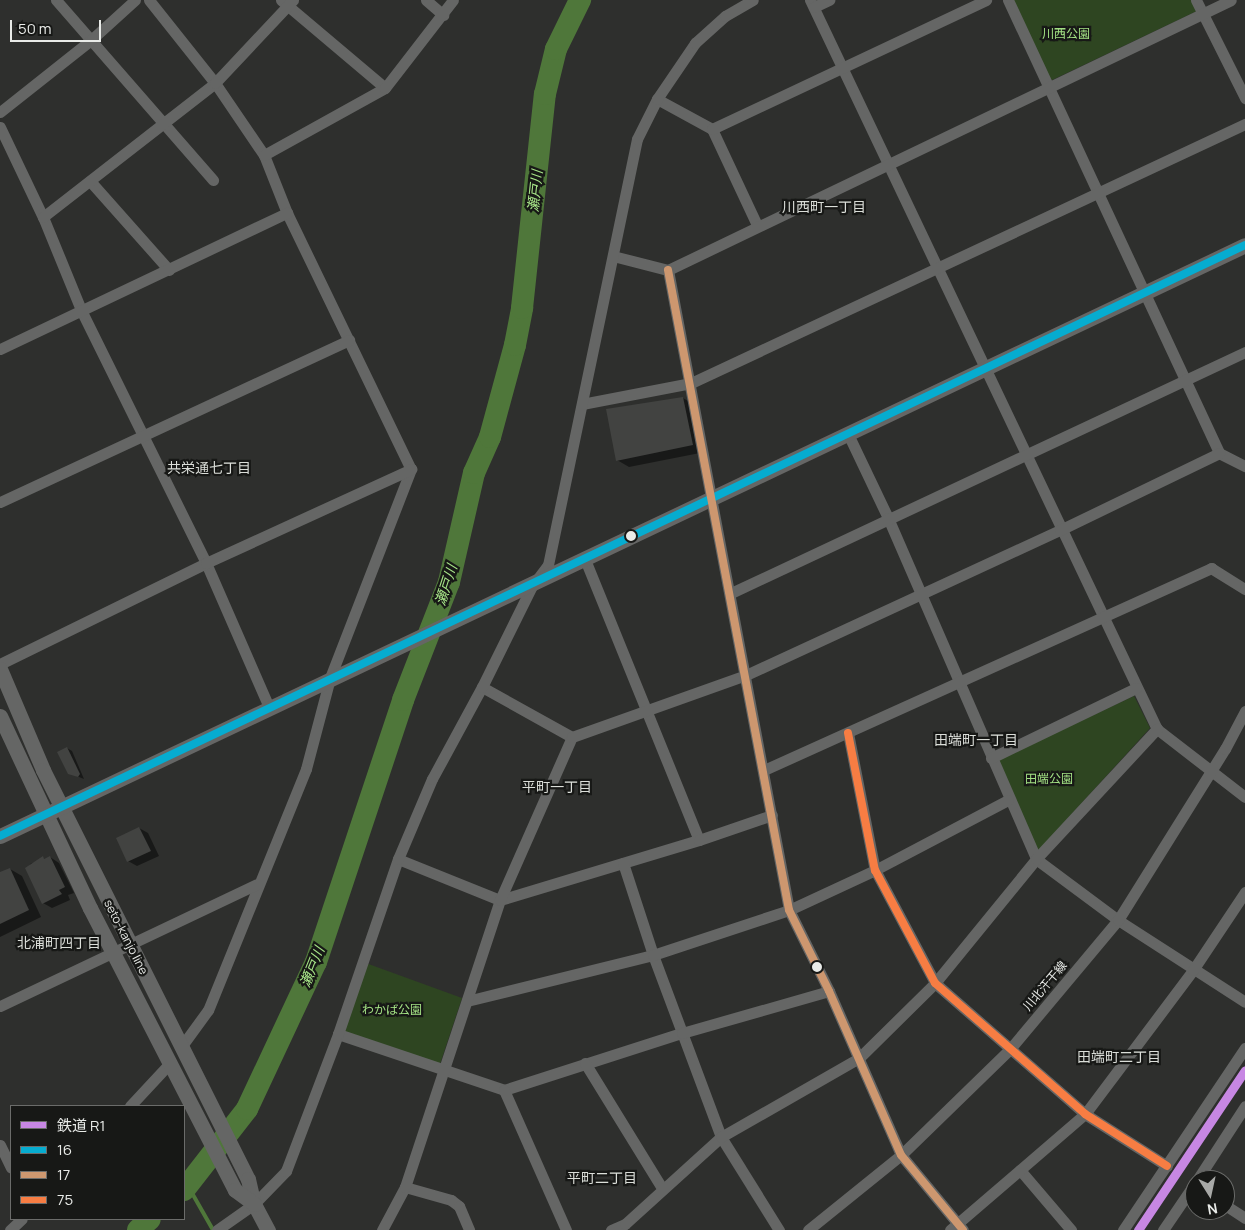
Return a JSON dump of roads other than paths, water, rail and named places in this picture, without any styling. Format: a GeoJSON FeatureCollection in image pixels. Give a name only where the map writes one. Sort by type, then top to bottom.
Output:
{"type":"FeatureCollection","features":[{"type":"Feature","properties":{"kind":"main road"},"geometry":{"type":"LineString","coordinates":[[0,836],[507,594],[532,586],[584,557],[985,370],[1245,245]]}},
{"type":"Feature","properties":{"kind":"main road","name":"seto-kanjo line"},"geometry":{"type":"LineString","coordinates":[[0,669],[61,807],[248,1179],[254,1204],[268,1230]]}},
{"type":"Feature","properties":{"kind":"main road","name":"seto-kanjo line"},"geometry":{"type":"LineString","coordinates":[[0,716],[45,815],[235,1190],[254,1204]]}},
{"type":"Feature","properties":{"kind":"street"},"geometry":{"type":"LineString","coordinates":[[56,0],[92,39],[162,125],[213,180]]}},
{"type":"Feature","properties":{"kind":"street"},"geometry":{"type":"LineString","coordinates":[[0,112],[92,39],[135,0]]}},
{"type":"Feature","properties":{"kind":"street"},"geometry":{"type":"LineString","coordinates":[[149,0],[214,83],[264,155],[287,213],[411,469],[330,678],[306,769],[257,884],[208,1010],[181,1047]]}},
{"type":"Feature","properties":{"kind":"street"},"geometry":{"type":"LineString","coordinates":[[426,0],[443,15]]}},
{"type":"Feature","properties":{"kind":"street"},"geometry":{"type":"LineString","coordinates":[[264,155],[385,88],[453,0]]}},
{"type":"Feature","properties":{"kind":"street"},"geometry":{"type":"LineString","coordinates":[[219,1229],[254,1204],[286,1170],[338,1034],[398,859],[432,779],[482,687],[532,586],[548,565],[637,139],[657,99],[695,43],[725,16],[753,0]]}},
{"type":"Feature","properties":{"kind":"street"},"geometry":{"type":"LineString","coordinates":[[829,0],[812,4],[888,164],[935,269],[1156,728],[1210,772],[1245,797]]}},
{"type":"Feature","properties":{"kind":"street"},"geometry":{"type":"LineString","coordinates":[[712,130],[986,0]]}},
{"type":"Feature","properties":{"kind":"street"},"geometry":{"type":"LineString","coordinates":[[1008,0],[1219,453],[1245,466]]}},
{"type":"Feature","properties":{"kind":"street"},"geometry":{"type":"LineString","coordinates":[[1196,0],[1245,98]]}},
{"type":"Feature","properties":{"kind":"street"},"geometry":{"type":"LineString","coordinates":[[613,256],[668,270],[757,225],[1231,0]]}},
{"type":"Feature","properties":{"kind":"street"},"geometry":{"type":"LineString","coordinates":[[43,217],[214,83],[287,2],[385,88]]}},
{"type":"Feature","properties":{"kind":"street"},"geometry":{"type":"LineString","coordinates":[[657,99],[712,130],[757,225]]}},
{"type":"Feature","properties":{"kind":"street"},"geometry":{"type":"LineString","coordinates":[[582,404],[691,383],[1245,124]]}},
{"type":"Feature","properties":{"kind":"street"},"geometry":{"type":"LineString","coordinates":[[0,127],[43,217],[82,312],[206,563],[269,707]]}},
{"type":"Feature","properties":{"kind":"street"},"geometry":{"type":"LineString","coordinates":[[90,182],[169,270]]}},
{"type":"Feature","properties":{"kind":"street"},"geometry":{"type":"LineString","coordinates":[[0,350],[287,213]]}},
{"type":"Feature","properties":{"kind":"street"},"geometry":{"type":"LineString","coordinates":[[668,270],[731,593],[789,910],[829,991],[901,1156],[957,1228],[1085,1114],[1193,970],[1245,892]]}},
{"type":"Feature","properties":{"kind":"street"},"geometry":{"type":"LineString","coordinates":[[0,502],[349,340]]}},
{"type":"Feature","properties":{"kind":"street"},"geometry":{"type":"LineString","coordinates":[[731,593],[1245,352]]}},
{"type":"Feature","properties":{"kind":"street"},"geometry":{"type":"LineString","coordinates":[[848,434],[888,518],[959,680],[1008,800],[1036,859],[1118,920],[1245,1002]]}},
{"type":"Feature","properties":{"kind":"street"},"geometry":{"type":"LineString","coordinates":[[382,1230],[405,1187],[500,900],[572,737],[746,675],[1060,530],[1219,453]]}},
{"type":"Feature","properties":{"kind":"street"},"geometry":{"type":"LineString","coordinates":[[0,664],[206,563],[411,469]]}},
{"type":"Feature","properties":{"kind":"street"},"geometry":{"type":"LineString","coordinates":[[584,557],[648,710],[699,840]]}},
{"type":"Feature","properties":{"kind":"street"},"geometry":{"type":"LineString","coordinates":[[764,770],[848,733],[959,680],[1210,568],[1245,589]]}},
{"type":"Feature","properties":{"kind":"street"},"geometry":{"type":"LineString","coordinates":[[482,687],[572,737]]}},
{"type":"Feature","properties":{"kind":"street"},"geometry":{"type":"LineString","coordinates":[[991,758],[1136,688]]}},
{"type":"Feature","properties":{"kind":"street","name":"川北汗干線"},"geometry":{"type":"LineString","coordinates":[[808,1230],[901,1156],[1010,1049],[1118,920],[1245,712]]}},
{"type":"Feature","properties":{"kind":"street"},"geometry":{"type":"LineString","coordinates":[[611,1230],[624,1224],[662,1188],[721,1138],[859,1058],[935,983],[1036,859],[1156,728]]}},
{"type":"Feature","properties":{"kind":"street"},"geometry":{"type":"LineString","coordinates":[[848,733],[875,870],[935,983],[1085,1114],[1167,1166]]}},
{"type":"Feature","properties":{"kind":"street"},"geometry":{"type":"LineString","coordinates":[[467,1001],[653,955],[789,910],[875,870],[1008,800]]}},
{"type":"Feature","properties":{"kind":"street"},"geometry":{"type":"LineString","coordinates":[[398,859],[500,900],[699,840],[772,814]]}},
{"type":"Feature","properties":{"kind":"street"},"geometry":{"type":"LineString","coordinates":[[623,862],[653,955],[721,1138],[779,1230]]}},
{"type":"Feature","properties":{"kind":"street"},"geometry":{"type":"LineString","coordinates":[[0,1006],[112,950],[130,945],[257,884]]}},
{"type":"Feature","properties":{"kind":"street"},"geometry":{"type":"LineString","coordinates":[[338,1034],[504,1090],[682,1033],[829,991]]}},
{"type":"Feature","properties":{"kind":"street"},"geometry":{"type":"LineString","coordinates":[[1123,1230],[1245,1048]]}},
{"type":"Feature","properties":{"kind":"street"},"geometry":{"type":"LineString","coordinates":[[131,1105],[171,1062]]}},
{"type":"Feature","properties":{"kind":"street"},"geometry":{"type":"LineString","coordinates":[[585,1063],[662,1188]]}},
{"type":"Feature","properties":{"kind":"street"},"geometry":{"type":"LineString","coordinates":[[504,1090],[566,1230]]}},
{"type":"Feature","properties":{"kind":"street"},"geometry":{"type":"LineString","coordinates":[[1204,1170],[1245,1106]]}},
{"type":"Feature","properties":{"kind":"street"},"geometry":{"type":"LineString","coordinates":[[0,1145],[6,1166]]}},
{"type":"Feature","properties":{"kind":"street"},"geometry":{"type":"LineString","coordinates":[[1020,1170],[1071,1230]]}},
{"type":"Feature","properties":{"kind":"street"},"geometry":{"type":"LineString","coordinates":[[405,1187],[451,1200],[459,1206],[469,1230]]}},
{"type":"Feature","properties":{"kind":"street"},"geometry":{"type":"LineString","coordinates":[[1163,1230],[1185,1198]]}},
{"type":"Feature","properties":{"kind":"street"},"geometry":{"type":"LineString","coordinates":[[10,1230],[21,1220]]}},
{"type":"Feature","properties":{"kind":"waterway","name":"瀬戸川"},"geometry":{"type":"LineString","coordinates":[[185,1189],[247,1109],[316,962],[403,700],[449,582],[474,473],[490,437],[515,345],[522,308],[545,94],[556,49],[580,0]]}},
{"type":"Feature","properties":{"kind":"waterway"},"geometry":{"type":"LineString","coordinates":[[188,1186],[213,1230]]}},
{"type":"Feature","properties":{"kind":"waterway","name":"瀬戸川"},"geometry":{"type":"LineString","coordinates":[[138,1230],[149,1220]]}},
{"type":"Feature","properties":{"kind":"rail line","name":"R1"},"geometry":{"type":"LineString","coordinates":[[1138,1230],[1245,1070]]}},
{"type":"Feature","properties":{"kind":"district","name":"川西町一丁目"},"geometry":{"type":"Point","coordinates":[824,207]}},
{"type":"Feature","properties":{"kind":"district","name":"共栄通七丁目"},"geometry":{"type":"Point","coordinates":[209,468]}},
{"type":"Feature","properties":{"kind":"district","name":"田端町一丁目"},"geometry":{"type":"Point","coordinates":[976,740]}},
{"type":"Feature","properties":{"kind":"district","name":"平町一丁目"},"geometry":{"type":"Point","coordinates":[557,787]}},
{"type":"Feature","properties":{"kind":"district","name":"北浦町四丁目"},"geometry":{"type":"Point","coordinates":[59,943]}},
{"type":"Feature","properties":{"kind":"district","name":"田端町二丁目"},"geometry":{"type":"Point","coordinates":[1119,1057]}},
{"type":"Feature","properties":{"kind":"district","name":"平町二丁目"},"geometry":{"type":"Point","coordinates":[602,1178]}},
{"type":"Feature","properties":{"kind":"park label","name":"川西公園"},"geometry":{"type":"Point","coordinates":[1066,34]}},
{"type":"Feature","properties":{"kind":"park label","name":"田端公園"},"geometry":{"type":"Point","coordinates":[1049,779]}},
{"type":"Feature","properties":{"kind":"park label","name":"わかば公園"},"geometry":{"type":"Point","coordinates":[392,1010]}}]}
